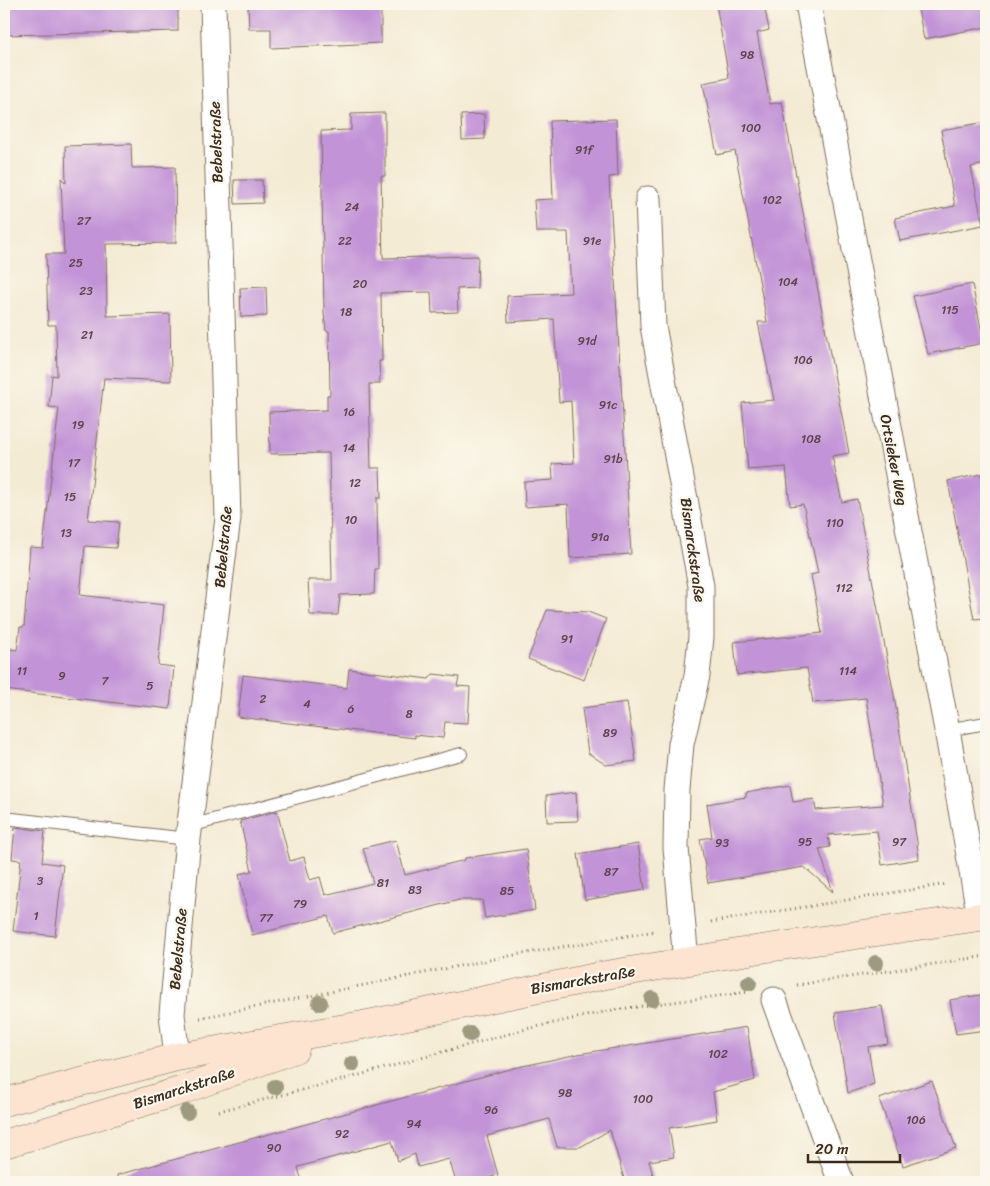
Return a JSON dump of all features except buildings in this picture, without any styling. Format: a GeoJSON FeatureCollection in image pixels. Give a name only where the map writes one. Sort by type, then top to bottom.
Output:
{"type":"FeatureCollection","features":[{"type":"Feature","properties":{"kind":"main road","name":"Bismarckstraße"},"geometry":{"type":"LineString","coordinates":[[4,1102],[177,1057],[363,1025],[505,994],[686,962],[983,916]]}},
{"type":"Feature","properties":{"kind":"main road","name":"Bismarckstraße"},"geometry":{"type":"LineString","coordinates":[[4,1144],[180,1091],[363,1025]]}},
{"type":"Feature","properties":{"kind":"street","name":"Bebelstraße"},"geometry":{"type":"LineString","coordinates":[[177,1057],[172,1014],[189,833],[228,518],[213,4]]}},
{"type":"Feature","properties":{"kind":"street","name":"Ortsieker Weg"},"geometry":{"type":"LineString","coordinates":[[808,4],[983,916]]}},
{"type":"Feature","properties":{"kind":"street","name":"Bismarckstraße"},"geometry":{"type":"LineString","coordinates":[[648,200],[653,326],[701,586],[701,637],[697,676],[681,744],[677,790],[676,848],[686,962]]}},
{"type":"Feature","properties":{"kind":"street"},"geometry":{"type":"LineString","coordinates":[[772,993],[841,1182]]}},
{"type":"Feature","properties":{"kind":"lane"},"geometry":{"type":"LineString","coordinates":[[947,730],[986,723]]}},
{"type":"Feature","properties":{"kind":"lane"},"geometry":{"type":"LineString","coordinates":[[4,818],[189,833],[461,754]]}},
{"type":"Feature","properties":{"kind":"path"},"geometry":{"type":"LineString","coordinates":[[173,1025],[509,956],[975,880]]}},
{"type":"Feature","properties":{"kind":"path"},"geometry":{"type":"LineString","coordinates":[[214,1112],[349,1078],[526,1029],[613,1010],[772,993],[986,956]]}}]}
